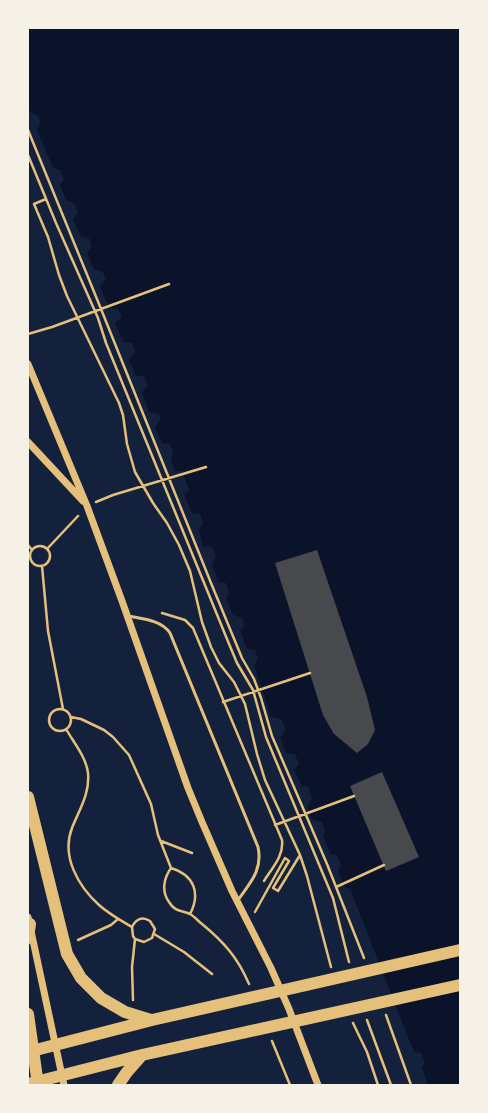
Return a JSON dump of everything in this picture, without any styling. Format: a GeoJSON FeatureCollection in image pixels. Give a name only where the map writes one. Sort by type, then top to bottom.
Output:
{"type":"FeatureCollection","features":[{"type":"Feature","properties":{"kind":"highway"},"geometry":{"type":"LineString","coordinates":[[28,797],[59,927],[67,954],[81,978],[101,998],[125,1012],[152,1020]]}},
{"type":"Feature","properties":{"kind":"highway"},"geometry":{"type":"LineString","coordinates":[[28,938],[29,920]]}},
{"type":"Feature","properties":{"kind":"highway"},"geometry":{"type":"LineString","coordinates":[[28,1052],[152,1020],[460,950]]}},
{"type":"Feature","properties":{"kind":"highway"},"geometry":{"type":"LineString","coordinates":[[28,1084],[142,1055],[460,985]]}},
{"type":"Feature","properties":{"kind":"highway"},"geometry":{"type":"LineString","coordinates":[[28,1014],[38,1085]]}},
{"type":"Feature","properties":{"kind":"highway"},"geometry":{"type":"LineString","coordinates":[[118,1085],[142,1055]]}},
{"type":"Feature","properties":{"kind":"street"},"geometry":{"type":"LineString","coordinates":[[28,364],[87,506],[128,616],[188,788],[237,901],[271,968],[289,1009],[318,1085]]}},
{"type":"Feature","properties":{"kind":"street"},"geometry":{"type":"LineString","coordinates":[[28,442],[87,506]]}},
{"type":"Feature","properties":{"kind":"street"},"geometry":{"type":"LineString","coordinates":[[29,920],[64,1085]]}},
{"type":"Feature","properties":{"kind":"lane"},"geometry":{"type":"LineString","coordinates":[[128,616],[161,624],[170,633],[258,847],[260,861],[258,868],[237,901]]}},
{"type":"Feature","properties":{"kind":"path"},"geometry":{"type":"LineString","coordinates":[[28,130],[231,632],[242,658],[254,679],[272,736],[366,962]]}},
{"type":"Feature","properties":{"kind":"path"},"geometry":{"type":"LineString","coordinates":[[28,155],[98,318],[106,342],[226,639],[237,663],[253,690],[266,737],[334,898],[350,968]]}},
{"type":"Feature","properties":{"kind":"path"},"geometry":{"type":"LineString","coordinates":[[46,199],[34,204],[48,237],[59,275],[67,296],[119,403],[123,415],[127,444],[135,472],[179,545],[190,571],[202,622],[211,647],[219,663],[234,682],[245,704],[265,780],[300,855],[321,933],[334,974]]}},
{"type":"Feature","properties":{"kind":"path"},"geometry":{"type":"LineString","coordinates":[[28,334],[63,323],[169,284]]}},
{"type":"Feature","properties":{"kind":"path"},"geometry":{"type":"LineString","coordinates":[[47,549],[87,506],[128,490],[206,467]]}},
{"type":"Feature","properties":{"kind":"path"},"geometry":{"type":"LineString","coordinates":[[28,545],[32,550]]}},
{"type":"Feature","properties":{"kind":"path"},"geometry":{"type":"LineString","coordinates":[[35,546],[47,549],[50,552],[49,561],[42,566],[32,563],[30,556],[35,546]]}},
{"type":"Feature","properties":{"kind":"path"},"geometry":{"type":"LineString","coordinates":[[42,566],[48,631],[63,710]]}},
{"type":"Feature","properties":{"kind":"path"},"geometry":{"type":"LineString","coordinates":[[158,612],[185,620],[194,628],[223,702],[282,840],[281,852],[263,882]]}},
{"type":"Feature","properties":{"kind":"path"},"geometry":{"type":"LineString","coordinates":[[223,702],[310,673]]}},
{"type":"Feature","properties":{"kind":"path"},"geometry":{"type":"LineString","coordinates":[[66,729],[57,730],[50,724],[51,715],[54,711],[58,709],[63,710],[71,717],[81,719],[104,730],[113,736],[129,755],[150,804],[160,841],[171,868],[184,874],[193,886],[196,900],[190,914],[184,913],[173,907],[166,897],[164,891],[165,879],[171,868]]}},
{"type":"Feature","properties":{"kind":"path"},"geometry":{"type":"LineString","coordinates":[[66,729],[71,721],[71,717]]}},
{"type":"Feature","properties":{"kind":"path"},"geometry":{"type":"LineString","coordinates":[[66,729],[85,761],[88,771],[87,793],[69,838],[72,865],[82,885],[98,904],[132,927]]}},
{"type":"Feature","properties":{"kind":"path"},"geometry":{"type":"LineString","coordinates":[[275,825],[354,796]]}},
{"type":"Feature","properties":{"kind":"path"},"geometry":{"type":"LineString","coordinates":[[160,841],[192,853]]}},
{"type":"Feature","properties":{"kind":"path"},"geometry":{"type":"LineString","coordinates":[[248,924],[285,858],[289,861],[273,888],[278,891],[300,855]]}},
{"type":"Feature","properties":{"kind":"path"},"geometry":{"type":"LineString","coordinates":[[336,887],[384,865]]}},
{"type":"Feature","properties":{"kind":"path"},"geometry":{"type":"LineString","coordinates":[[142,918],[146,919],[153,924],[154,934],[152,938],[144,942],[139,941],[133,936],[132,927],[137,920],[142,918]]}},
{"type":"Feature","properties":{"kind":"path"},"geometry":{"type":"LineString","coordinates":[[154,934],[184,952],[212,974]]}},
{"type":"Feature","properties":{"kind":"path"},"geometry":{"type":"LineString","coordinates":[[385,1012],[412,1085]]}},
{"type":"Feature","properties":{"kind":"path"},"geometry":{"type":"LineString","coordinates":[[366,1018],[392,1085]]}},
{"type":"Feature","properties":{"kind":"path"},"geometry":{"type":"LineString","coordinates":[[352,1020],[367,1052],[378,1085]]}},
{"type":"Feature","properties":{"kind":"water"},"geometry":{"type":"Polygon","coordinates":[[[28,28],[460,28],[460,1085],[428,1085],[422,1068],[425,1063],[421,1053],[414,1052],[350,889],[345,888],[338,871],[341,865],[337,855],[331,854],[323,836],[325,831],[322,822],[312,820],[308,807],[312,798],[308,787],[302,786],[294,770],[299,764],[295,754],[286,753],[280,738],[286,730],[281,719],[271,717],[254,665],[258,659],[255,650],[247,649],[240,630],[244,626],[242,618],[233,615],[226,598],[229,592],[226,583],[219,582],[212,565],[216,557],[212,547],[203,547],[199,530],[203,523],[200,514],[192,513],[184,494],[189,490],[182,471],[175,471],[171,460],[173,452],[170,444],[162,443],[155,427],[161,419],[159,414],[149,412],[142,392],[148,385],[144,376],[136,376],[129,360],[135,351],[132,343],[123,342],[115,323],[122,318],[118,309],[109,308],[100,286],[106,279],[102,271],[94,270],[87,253],[92,246],[89,238],[81,237],[73,219],[78,212],[75,204],[66,200],[60,185],[64,180],[60,170],[53,168],[37,130],[40,123],[38,116],[30,112],[28,108],[28,28]]]}},
{"type":"Feature","properties":{"kind":"building"},"geometry":{"type":"Polygon","coordinates":[[[317,550],[367,697],[375,730],[368,744],[357,753],[334,734],[323,715],[275,563],[317,550]]]}},
{"type":"Feature","properties":{"kind":"building"},"geometry":{"type":"Polygon","coordinates":[[[382,772],[419,857],[386,871],[350,786],[382,772]]]}}]}
